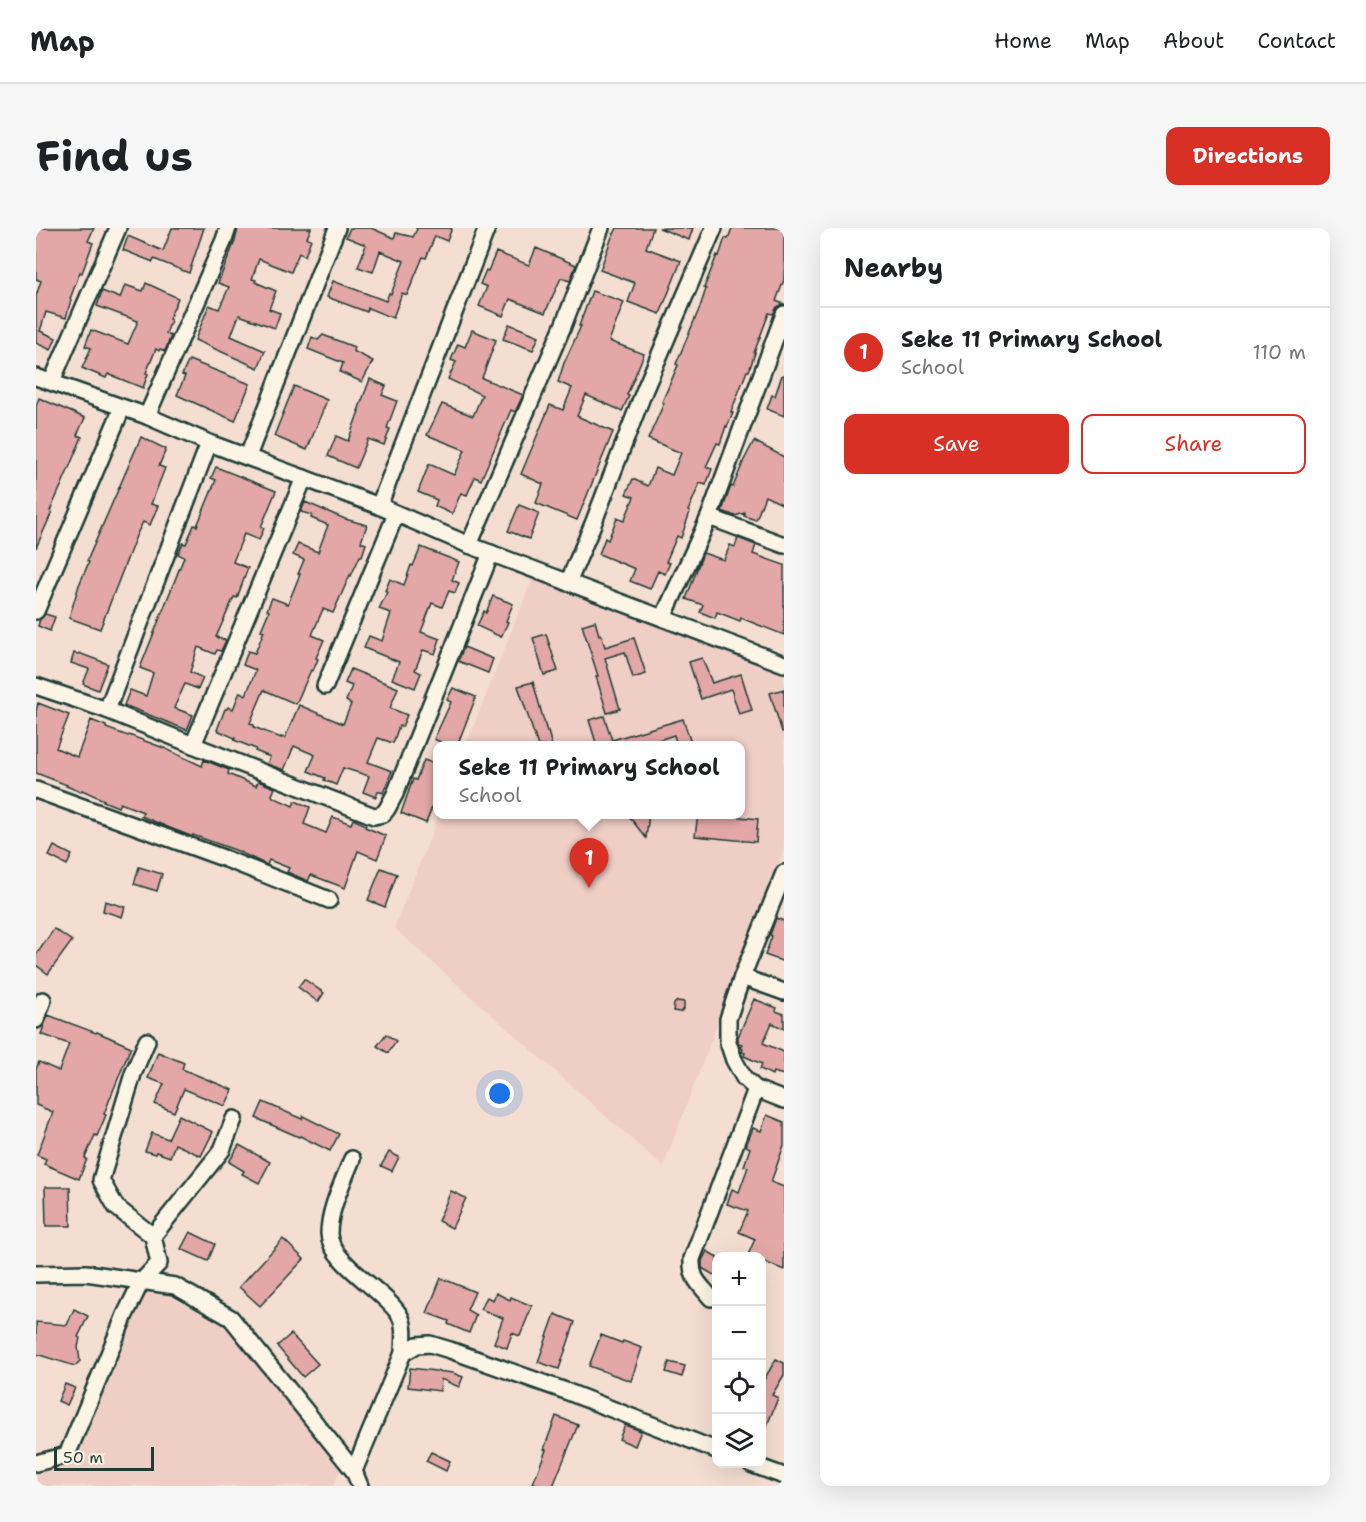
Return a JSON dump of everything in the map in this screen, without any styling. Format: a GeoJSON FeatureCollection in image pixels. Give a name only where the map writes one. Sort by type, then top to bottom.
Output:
{"type":"FeatureCollection","features":[{"type":"Feature","properties":{"kind":"street"},"geometry":{"type":"LineString","coordinates":[[52,381],[118,228]]}},
{"type":"Feature","properties":{"kind":"street"},"geometry":{"type":"LineString","coordinates":[[147,416],[228,228]]}},
{"type":"Feature","properties":{"kind":"street"},"geometry":{"type":"LineString","coordinates":[[248,456],[337,228]]}},
{"type":"Feature","properties":{"kind":"street"},"geometry":{"type":"LineString","coordinates":[[379,507],[487,228]]}},
{"type":"Feature","properties":{"kind":"street"},"geometry":{"type":"LineString","coordinates":[[469,546],[563,326],[601,228]]}},
{"type":"Feature","properties":{"kind":"street"},"geometry":{"type":"LineString","coordinates":[[568,583],[645,389],[714,228]]}},
{"type":"Feature","properties":{"kind":"street"},"geometry":{"type":"LineString","coordinates":[[663,618],[709,517],[784,314]]}},
{"type":"Feature","properties":{"kind":"street"},"geometry":{"type":"LineString","coordinates":[[36,376],[147,416],[209,443],[379,507],[469,546],[784,664]]}},
{"type":"Feature","properties":{"kind":"street"},"geometry":{"type":"LineString","coordinates":[[36,610],[122,408]]}},
{"type":"Feature","properties":{"kind":"street"},"geometry":{"type":"LineString","coordinates":[[107,710],[209,443]]}},
{"type":"Feature","properties":{"kind":"street"},"geometry":{"type":"LineString","coordinates":[[193,745],[304,478]]}},
{"type":"Feature","properties":{"kind":"street"},"geometry":{"type":"LineString","coordinates":[[325,686],[396,514]]}},
{"type":"Feature","properties":{"kind":"street"},"geometry":{"type":"LineString","coordinates":[[709,517],[784,545]]}},
{"type":"Feature","properties":{"kind":"street"},"geometry":{"type":"LineString","coordinates":[[36,686],[107,710],[374,816],[383,814],[395,794],[491,553]]}},
{"type":"Feature","properties":{"kind":"street"},"geometry":{"type":"LineString","coordinates":[[36,790],[226,858],[329,900]]}},
{"type":"Feature","properties":{"kind":"street"},"geometry":{"type":"LineString","coordinates":[[783,879],[742,977],[728,1019],[728,1042],[734,1060],[744,1078],[756,1089],[784,1100]]}},
{"type":"Feature","properties":{"kind":"street"},"geometry":{"type":"LineString","coordinates":[[742,977],[784,992]]}},
{"type":"Feature","properties":{"kind":"street"},"geometry":{"type":"LineString","coordinates":[[36,1020],[44,1000]]}},
{"type":"Feature","properties":{"kind":"street"},"geometry":{"type":"LineString","coordinates":[[36,1463],[67,1455],[125,1315],[141,1282],[159,1263],[153,1236],[116,1207],[101,1180],[133,1074],[147,1041]]}},
{"type":"Feature","properties":{"kind":"street"},"geometry":{"type":"LineString","coordinates":[[711,1298],[696,1281],[692,1270],[692,1259],[756,1089]]}},
{"type":"Feature","properties":{"kind":"street"},"geometry":{"type":"LineString","coordinates":[[153,1236],[222,1150],[234,1119]]}},
{"type":"Feature","properties":{"kind":"street"},"geometry":{"type":"LineString","coordinates":[[352,1159],[330,1219],[329,1237],[334,1250],[401,1317],[404,1331],[403,1353],[354,1471]]}},
{"type":"Feature","properties":{"kind":"street"},"geometry":{"type":"LineString","coordinates":[[36,1274],[86,1273],[175,1286],[231,1318],[354,1471],[360,1486]]}},
{"type":"Feature","properties":{"kind":"street"},"geometry":{"type":"LineString","coordinates":[[403,1353],[417,1345],[430,1344],[450,1350],[712,1448]]}},
{"type":"Feature","properties":{"kind":"street"},"geometry":{"type":"LineString","coordinates":[[762,1468],[784,1476]]}},
{"type":"Feature","properties":{"kind":"shaded area"},"geometry":{"type":"Polygon","coordinates":[[[537,567],[784,661],[784,849],[663,1167],[394,928],[437,819],[745,819],[745,741],[468,741],[537,567]]]}},
{"type":"Feature","properties":{"kind":"shaded area"},"geometry":{"type":"Polygon","coordinates":[[[147,1284],[231,1329],[340,1471],[333,1486],[36,1486],[36,1470],[70,1461],[147,1284]]]}},
{"type":"Feature","properties":{"kind":"building"},"geometry":{"type":"Polygon","coordinates":[[[36,228],[94,228],[88,241],[93,243],[70,299],[66,318],[46,312],[40,331],[56,338],[51,350],[36,343],[36,296],[41,281],[36,279],[36,228]]]}},
{"type":"Feature","properties":{"kind":"building"},"geometry":{"type":"Polygon","coordinates":[[[172,228],[204,228],[189,273],[123,250],[128,236],[163,251],[172,228]]]}},
{"type":"Feature","properties":{"kind":"building"},"geometry":{"type":"Polygon","coordinates":[[[238,228],[311,228],[307,238],[311,239],[305,256],[299,253],[291,272],[259,259],[252,279],[276,291],[269,309],[280,313],[275,328],[239,315],[231,336],[265,351],[258,368],[195,340],[209,305],[219,309],[229,287],[218,283],[238,228]]]}},
{"type":"Feature","properties":{"kind":"building"},"geometry":{"type":"Polygon","coordinates":[[[350,228],[371,228],[394,238],[396,233],[413,237],[416,228],[452,228],[447,241],[435,236],[426,258],[423,257],[407,295],[402,293],[393,318],[368,308],[367,312],[327,297],[333,281],[386,301],[404,261],[380,251],[373,272],[358,267],[366,245],[346,237],[350,228]]]}},
{"type":"Feature","properties":{"kind":"building"},"geometry":{"type":"Polygon","coordinates":[[[617,228],[653,228],[646,248],[681,261],[660,314],[628,302],[635,283],[600,270],[617,228]]]}},
{"type":"Feature","properties":{"kind":"building"},"geometry":{"type":"Polygon","coordinates":[[[659,228],[693,228],[689,240],[659,228]]]}},
{"type":"Feature","properties":{"kind":"building"},"geometry":{"type":"Polygon","coordinates":[[[732,228],[784,228],[784,280],[776,301],[784,304],[777,307],[773,314],[769,313],[749,371],[747,371],[731,412],[733,413],[720,444],[717,443],[706,467],[712,469],[706,485],[700,483],[688,511],[690,512],[681,538],[677,536],[666,562],[670,563],[665,574],[658,571],[650,589],[630,581],[635,569],[599,554],[617,518],[624,521],[634,497],[626,494],[633,479],[648,486],[655,468],[672,475],[681,453],[648,439],[700,307],[706,289],[704,288],[717,255],[719,256],[725,238],[728,239],[732,228]]]}},
{"type":"Feature","properties":{"kind":"building"},"geometry":{"type":"Polygon","coordinates":[[[536,248],[576,265],[570,281],[561,278],[545,313],[510,299],[503,316],[479,306],[487,287],[480,284],[496,252],[529,265],[536,248]]]}},
{"type":"Feature","properties":{"kind":"building"},"geometry":{"type":"Polygon","coordinates":[[[146,283],[178,298],[169,319],[171,320],[166,334],[171,336],[165,351],[156,349],[146,373],[148,374],[143,388],[108,374],[106,378],[82,368],[91,348],[85,346],[91,330],[128,344],[138,321],[97,306],[102,291],[120,298],[125,285],[143,291],[146,283]]]}},
{"type":"Feature","properties":{"kind":"building"},"geometry":{"type":"Polygon","coordinates":[[[592,291],[624,302],[609,341],[644,354],[622,411],[586,395],[577,416],[613,432],[577,520],[536,503],[543,484],[521,474],[550,405],[563,410],[572,388],[558,382],[581,326],[579,326],[592,291]]]}},
{"type":"Feature","properties":{"kind":"building"},"geometry":{"type":"Polygon","coordinates":[[[509,324],[539,336],[533,350],[503,339],[509,324]]]}},
{"type":"Feature","properties":{"kind":"building"},"geometry":{"type":"Polygon","coordinates":[[[472,330],[496,340],[482,378],[523,395],[515,412],[511,410],[481,480],[475,477],[467,495],[461,493],[452,514],[435,506],[437,500],[418,492],[429,464],[454,475],[465,450],[427,435],[442,404],[473,416],[482,395],[448,379],[456,362],[451,360],[458,344],[465,347],[472,330]]]}},
{"type":"Feature","properties":{"kind":"building"},"geometry":{"type":"Polygon","coordinates":[[[323,335],[354,347],[353,351],[373,361],[362,382],[340,372],[343,363],[308,349],[312,337],[318,340],[323,335]]]}},
{"type":"Feature","properties":{"kind":"building"},"geometry":{"type":"Polygon","coordinates":[[[189,360],[250,384],[235,421],[177,395],[189,360]]]}},
{"type":"Feature","properties":{"kind":"building"},"geometry":{"type":"Polygon","coordinates":[[[782,375],[784,375],[784,416],[767,409],[772,395],[775,396],[782,375]]]}},
{"type":"Feature","properties":{"kind":"building"},"geometry":{"type":"Polygon","coordinates":[[[370,379],[386,386],[382,395],[397,401],[387,428],[390,429],[384,445],[368,439],[356,468],[328,456],[336,436],[348,441],[370,379]]]}},
{"type":"Feature","properties":{"kind":"building"},"geometry":{"type":"Polygon","coordinates":[[[294,386],[327,400],[307,450],[274,436],[294,386]]]}},
{"type":"Feature","properties":{"kind":"building"},"geometry":{"type":"Polygon","coordinates":[[[39,398],[85,418],[77,435],[82,437],[36,548],[36,406],[39,398]]]}},
{"type":"Feature","properties":{"kind":"building"},"geometry":{"type":"Polygon","coordinates":[[[141,437],[166,449],[159,466],[165,468],[151,504],[158,506],[150,525],[143,522],[136,536],[100,629],[69,618],[89,562],[87,561],[141,437]]]}},
{"type":"Feature","properties":{"kind":"building"},"geometry":{"type":"Polygon","coordinates":[[[754,441],[784,457],[784,505],[765,496],[756,520],[744,516],[745,513],[735,516],[722,511],[731,486],[733,487],[754,441]]]}},
{"type":"Feature","properties":{"kind":"building"},"geometry":{"type":"Polygon","coordinates":[[[216,467],[276,491],[261,527],[264,528],[259,540],[244,534],[233,562],[248,568],[237,598],[234,597],[216,637],[226,640],[221,651],[217,650],[215,654],[198,647],[190,672],[203,678],[198,689],[185,684],[174,708],[193,715],[187,730],[124,705],[130,690],[146,696],[153,673],[140,668],[184,557],[178,554],[183,543],[186,544],[194,525],[197,526],[216,480],[211,478],[216,467]]]}},
{"type":"Feature","properties":{"kind":"building"},"geometry":{"type":"Polygon","coordinates":[[[305,502],[345,519],[367,525],[361,542],[366,544],[333,613],[323,609],[312,635],[324,640],[313,671],[311,670],[296,704],[264,690],[250,723],[254,727],[285,738],[299,705],[343,724],[351,704],[346,701],[352,686],[345,683],[351,669],[398,688],[390,708],[407,715],[402,727],[399,726],[393,743],[378,738],[368,762],[392,771],[383,793],[378,791],[376,797],[363,792],[369,776],[343,768],[336,785],[308,771],[315,755],[294,746],[284,770],[267,764],[270,757],[217,730],[225,709],[228,707],[233,709],[240,692],[246,695],[256,670],[243,665],[248,651],[255,653],[264,631],[261,630],[272,598],[288,604],[304,560],[293,555],[298,544],[318,552],[328,525],[311,518],[312,515],[301,512],[305,502]]]}},
{"type":"Feature","properties":{"kind":"building"},"geometry":{"type":"Polygon","coordinates":[[[519,505],[539,513],[529,539],[508,531],[519,505]]]}},
{"type":"Feature","properties":{"kind":"building"},"geometry":{"type":"Polygon","coordinates":[[[738,538],[756,545],[753,554],[784,565],[784,635],[741,618],[740,621],[717,612],[715,618],[700,612],[703,605],[686,599],[703,553],[724,560],[730,545],[735,547],[738,538]]]}},
{"type":"Feature","properties":{"kind":"building"},"geometry":{"type":"Polygon","coordinates":[[[421,547],[459,562],[452,580],[459,583],[455,593],[449,591],[442,607],[432,603],[421,632],[440,639],[435,654],[423,650],[415,670],[421,673],[415,688],[392,679],[399,662],[364,648],[369,636],[382,641],[391,613],[379,609],[387,592],[385,591],[390,579],[404,585],[421,547]]]}},
{"type":"Feature","properties":{"kind":"building"},"geometry":{"type":"Polygon","coordinates":[[[493,596],[513,604],[501,637],[477,626],[484,611],[486,613],[493,596]]]}},
{"type":"Feature","properties":{"kind":"building"},"geometry":{"type":"Polygon","coordinates":[[[45,614],[55,617],[50,631],[38,626],[45,614]]]}},
{"type":"Feature","properties":{"kind":"building"},"geometry":{"type":"Polygon","coordinates":[[[595,621],[605,647],[634,638],[646,674],[633,678],[625,652],[605,658],[620,709],[607,713],[582,625],[595,621]]]}},
{"type":"Feature","properties":{"kind":"building"},"geometry":{"type":"Polygon","coordinates":[[[546,634],[558,671],[544,675],[533,638],[546,634]]]}},
{"type":"Feature","properties":{"kind":"building"},"geometry":{"type":"Polygon","coordinates":[[[464,647],[493,659],[488,673],[458,661],[464,647]]]}},
{"type":"Feature","properties":{"kind":"building"},"geometry":{"type":"Polygon","coordinates":[[[74,653],[108,664],[98,690],[83,684],[89,669],[71,663],[74,653]]]}},
{"type":"Feature","properties":{"kind":"building"},"geometry":{"type":"Polygon","coordinates":[[[702,658],[712,683],[741,674],[752,710],[739,714],[731,689],[701,699],[689,662],[702,658]]]}},
{"type":"Feature","properties":{"kind":"building"},"geometry":{"type":"Polygon","coordinates":[[[533,682],[551,741],[536,741],[518,686],[533,682]]]}},
{"type":"Feature","properties":{"kind":"building"},"geometry":{"type":"Polygon","coordinates":[[[453,688],[476,697],[459,741],[434,739],[451,702],[447,700],[453,688]]]}},
{"type":"Feature","properties":{"kind":"building"},"geometry":{"type":"Polygon","coordinates":[[[784,689],[784,731],[782,732],[770,693],[784,689]]]}},
{"type":"Feature","properties":{"kind":"building"},"geometry":{"type":"Polygon","coordinates":[[[38,703],[69,715],[56,748],[77,757],[91,720],[106,728],[164,748],[202,766],[204,760],[229,770],[228,774],[256,786],[258,781],[275,788],[273,797],[293,806],[295,801],[310,807],[304,824],[326,833],[333,817],[351,824],[353,819],[366,825],[365,827],[386,836],[377,859],[358,851],[345,888],[311,875],[308,881],[287,872],[289,868],[269,860],[267,865],[235,850],[193,835],[193,837],[141,816],[143,812],[120,803],[118,807],[82,790],[81,792],[36,773],[38,703]]]}},
{"type":"Feature","properties":{"kind":"building"},"geometry":{"type":"Polygon","coordinates":[[[604,716],[612,740],[683,719],[690,741],[676,741],[674,735],[655,741],[595,741],[589,720],[604,716]]]}},
{"type":"Feature","properties":{"kind":"building"},"geometry":{"type":"Polygon","coordinates":[[[424,760],[433,763],[433,805],[426,823],[401,813],[413,779],[416,780],[424,760]]]}},
{"type":"Feature","properties":{"kind":"building"},"geometry":{"type":"Polygon","coordinates":[[[631,819],[648,819],[646,838],[631,819]]]}},
{"type":"Feature","properties":{"kind":"building"},"geometry":{"type":"Polygon","coordinates":[[[697,819],[758,819],[756,842],[695,836],[697,819]]]}},
{"type":"Feature","properties":{"kind":"building"},"geometry":{"type":"Polygon","coordinates":[[[54,846],[72,855],[67,865],[49,856],[54,846]]]}},
{"type":"Feature","properties":{"kind":"building"},"geometry":{"type":"Polygon","coordinates":[[[139,867],[162,874],[157,891],[134,884],[139,867]]]}},
{"type":"Feature","properties":{"kind":"building"},"geometry":{"type":"Polygon","coordinates":[[[381,868],[397,874],[385,907],[368,900],[381,868]]]}},
{"type":"Feature","properties":{"kind":"building"},"geometry":{"type":"Polygon","coordinates":[[[105,901],[125,907],[122,917],[103,911],[105,901]]]}},
{"type":"Feature","properties":{"kind":"building"},"geometry":{"type":"Polygon","coordinates":[[[776,918],[784,921],[784,962],[765,955],[776,918]]]}},
{"type":"Feature","properties":{"kind":"building"},"geometry":{"type":"Polygon","coordinates":[[[54,929],[72,941],[48,974],[36,965],[36,955],[54,929]]]}},
{"type":"Feature","properties":{"kind":"building"},"geometry":{"type":"Polygon","coordinates":[[[304,979],[324,993],[318,1002],[298,987],[304,979]]]}},
{"type":"Feature","properties":{"kind":"building"},"geometry":{"type":"Polygon","coordinates":[[[754,999],[777,1008],[776,1011],[784,1014],[784,1029],[772,1023],[763,1043],[784,1052],[784,1075],[773,1072],[772,1075],[760,1069],[762,1064],[744,1056],[743,1049],[740,1048],[742,1044],[738,1043],[738,1037],[754,999]]]}},
{"type":"Feature","properties":{"kind":"building"},"geometry":{"type":"Polygon","coordinates":[[[677,1001],[684,1002],[684,1009],[680,1012],[673,1011],[677,1001]]]}},
{"type":"Feature","properties":{"kind":"building"},"geometry":{"type":"Polygon","coordinates":[[[48,1015],[131,1047],[104,1114],[106,1115],[85,1158],[87,1159],[79,1179],[44,1164],[46,1159],[37,1155],[53,1112],[36,1105],[36,1069],[39,1062],[59,1071],[69,1044],[41,1034],[48,1015]]]}},
{"type":"Feature","properties":{"kind":"building"},"geometry":{"type":"Polygon","coordinates":[[[386,1034],[396,1041],[388,1053],[377,1046],[386,1034]]]}},
{"type":"Feature","properties":{"kind":"building"},"geometry":{"type":"Polygon","coordinates":[[[158,1052],[184,1063],[182,1069],[233,1090],[225,1106],[184,1089],[174,1112],[155,1104],[164,1084],[148,1078],[158,1052]]]}},
{"type":"Feature","properties":{"kind":"building"},"geometry":{"type":"Polygon","coordinates":[[[263,1102],[302,1119],[303,1116],[339,1134],[330,1151],[256,1118],[263,1102]]]}},
{"type":"Feature","properties":{"kind":"building"},"geometry":{"type":"Polygon","coordinates":[[[179,1115],[213,1132],[201,1156],[175,1144],[170,1157],[145,1151],[152,1133],[168,1139],[179,1115]]]}},
{"type":"Feature","properties":{"kind":"building"},"geometry":{"type":"Polygon","coordinates":[[[767,1115],[784,1122],[784,1145],[771,1182],[784,1187],[784,1270],[766,1263],[766,1252],[749,1252],[755,1239],[739,1232],[748,1211],[727,1204],[732,1189],[739,1192],[748,1167],[744,1166],[750,1148],[746,1146],[753,1128],[761,1131],[767,1115]]]}},
{"type":"Feature","properties":{"kind":"building"},"geometry":{"type":"Polygon","coordinates":[[[239,1145],[270,1162],[259,1183],[242,1174],[244,1171],[229,1162],[239,1145]]]}},
{"type":"Feature","properties":{"kind":"building"},"geometry":{"type":"Polygon","coordinates":[[[389,1152],[399,1157],[392,1171],[381,1166],[389,1152]]]}},
{"type":"Feature","properties":{"kind":"building"},"geometry":{"type":"Polygon","coordinates":[[[45,1187],[70,1187],[71,1226],[46,1226],[45,1187]]]}},
{"type":"Feature","properties":{"kind":"building"},"geometry":{"type":"Polygon","coordinates":[[[451,1191],[466,1198],[452,1228],[438,1221],[451,1191]]]}},
{"type":"Feature","properties":{"kind":"building"},"geometry":{"type":"Polygon","coordinates":[[[190,1232],[215,1244],[208,1261],[181,1249],[190,1232]]]}},
{"type":"Feature","properties":{"kind":"building"},"geometry":{"type":"Polygon","coordinates":[[[283,1239],[304,1259],[260,1306],[239,1287],[283,1239]]]}},
{"type":"Feature","properties":{"kind":"building"},"geometry":{"type":"Polygon","coordinates":[[[707,1251],[712,1254],[712,1274],[702,1268],[702,1261],[707,1251]]]}},
{"type":"Feature","properties":{"kind":"building"},"geometry":{"type":"Polygon","coordinates":[[[441,1278],[475,1292],[467,1310],[476,1315],[469,1333],[448,1324],[449,1321],[427,1313],[441,1278]]]}},
{"type":"Feature","properties":{"kind":"building"},"geometry":{"type":"Polygon","coordinates":[[[496,1293],[510,1300],[511,1297],[532,1306],[520,1336],[512,1333],[507,1348],[494,1343],[503,1318],[480,1309],[487,1297],[493,1300],[496,1293]]]}},
{"type":"Feature","properties":{"kind":"building"},"geometry":{"type":"Polygon","coordinates":[[[74,1309],[88,1316],[78,1337],[80,1338],[78,1347],[80,1361],[75,1366],[36,1354],[36,1322],[67,1325],[74,1309]]]}},
{"type":"Feature","properties":{"kind":"building"},"geometry":{"type":"Polygon","coordinates":[[[555,1314],[575,1322],[559,1369],[538,1362],[555,1314]]]}},
{"type":"Feature","properties":{"kind":"building"},"geometry":{"type":"Polygon","coordinates":[[[291,1334],[318,1364],[303,1377],[277,1346],[291,1334]]]}},
{"type":"Feature","properties":{"kind":"building"},"geometry":{"type":"Polygon","coordinates":[[[601,1335],[642,1348],[631,1381],[589,1366],[601,1335]]]}},
{"type":"Feature","properties":{"kind":"building"},"geometry":{"type":"Polygon","coordinates":[[[776,1359],[784,1363],[784,1375],[772,1395],[778,1398],[766,1428],[766,1414],[766,1376],[776,1359]]]}},
{"type":"Feature","properties":{"kind":"building"},"geometry":{"type":"Polygon","coordinates":[[[669,1362],[685,1366],[682,1377],[666,1372],[669,1362]]]}},
{"type":"Feature","properties":{"kind":"building"},"geometry":{"type":"Polygon","coordinates":[[[410,1368],[453,1373],[463,1377],[459,1387],[441,1379],[440,1391],[408,1387],[410,1368]]]}},
{"type":"Feature","properties":{"kind":"building"},"geometry":{"type":"Polygon","coordinates":[[[65,1384],[75,1388],[67,1405],[58,1401],[65,1384]]]}},
{"type":"Feature","properties":{"kind":"building"},"geometry":{"type":"Polygon","coordinates":[[[556,1416],[578,1425],[553,1486],[542,1486],[533,1483],[556,1416]]]}},
{"type":"Feature","properties":{"kind":"building"},"geometry":{"type":"Polygon","coordinates":[[[625,1425],[641,1431],[635,1446],[619,1439],[625,1425]]]}},
{"type":"Feature","properties":{"kind":"building"},"geometry":{"type":"Polygon","coordinates":[[[431,1452],[450,1461],[446,1471],[426,1461],[431,1452]]]}},
{"type":"Feature","properties":{"kind":"place","name":"Seke 11 Primary School"},"geometry":{"type":"Point","coordinates":[589,888]}}]}
